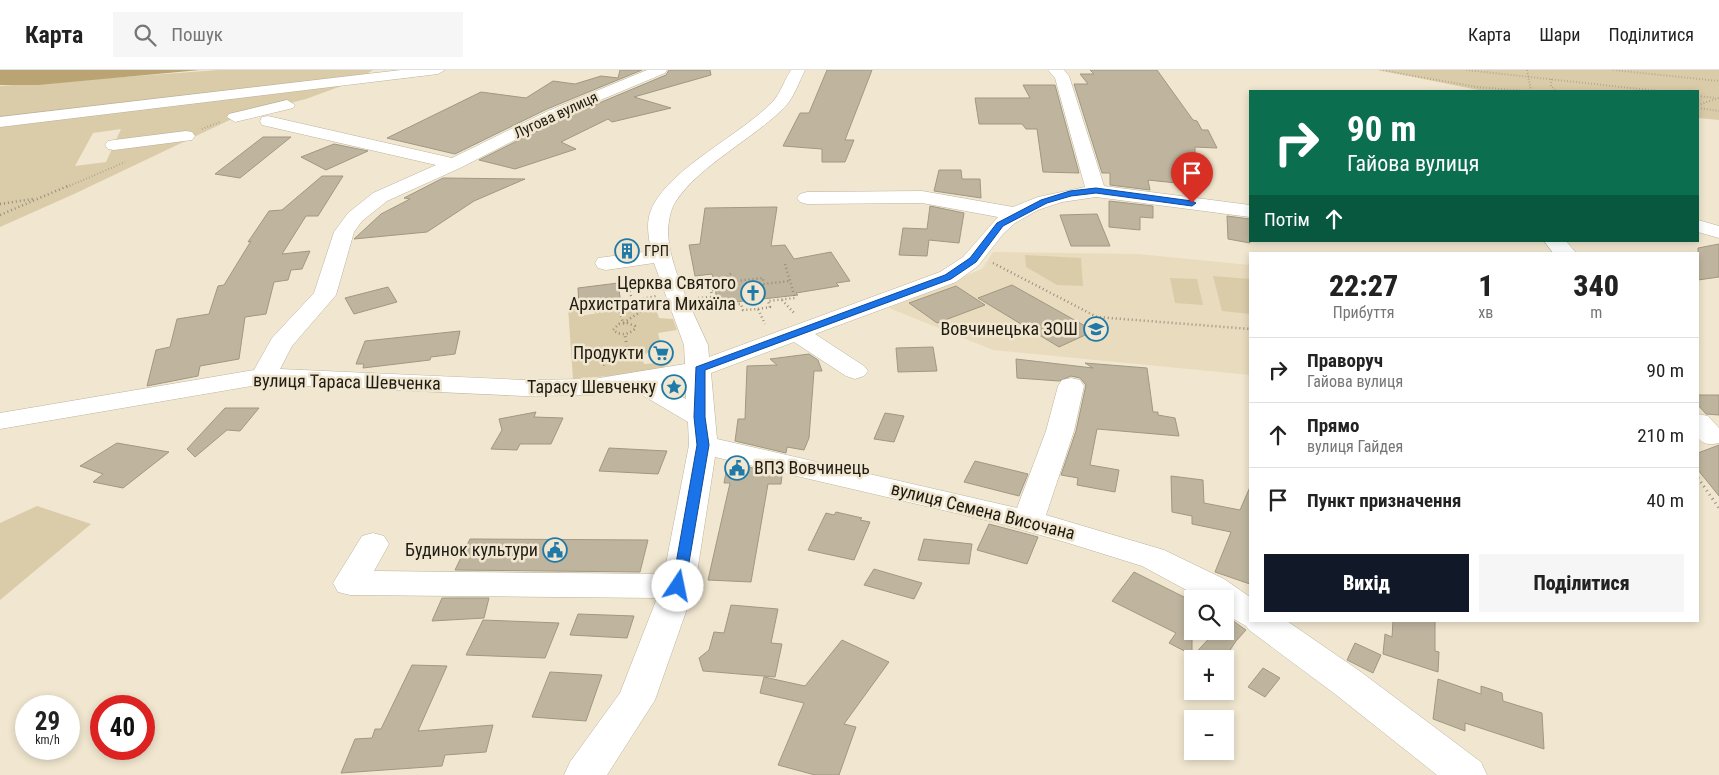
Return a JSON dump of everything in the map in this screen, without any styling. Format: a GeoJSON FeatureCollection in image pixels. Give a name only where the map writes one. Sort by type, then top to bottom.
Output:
{"type":"FeatureCollection","features":[{"type":"Feature","properties":{"kind":"street"},"geometry":{"type":"LineString","coordinates":[[0,122],[374,76],[438,70]]}},
{"type":"Feature","properties":{"kind":"street","name":"Лугова вулиця"},"geometry":{"type":"LineString","coordinates":[[263,376],[281,343],[325,295],[344,232],[355,218],[380,197],[454,164],[554,114],[660,70]]}},
{"type":"Feature","properties":{"kind":"street"},"geometry":{"type":"LineString","coordinates":[[584,775],[605,748],[636,700],[678,586],[701,431],[699,369],[696,345],[662,256],[658,232],[660,214],[668,198],[698,168],[770,114],[781,102],[798,70]]}},
{"type":"Feature","properties":{"kind":"street"},"geometry":{"type":"LineString","coordinates":[[1055,70],[1062,76],[1096,191]]}},
{"type":"Feature","properties":{"kind":"street"},"geometry":{"type":"LineString","coordinates":[[235,117],[293,104],[374,76]]}},
{"type":"Feature","properties":{"kind":"street"},"geometry":{"type":"LineString","coordinates":[[268,121],[454,164]]}},
{"type":"Feature","properties":{"kind":"street"},"geometry":{"type":"LineString","coordinates":[[114,145],[186,136]]}},
{"type":"Feature","properties":{"kind":"street","name":"вулиця Тараса Шевченка"},"geometry":{"type":"LineString","coordinates":[[0,421],[263,376],[524,388],[573,387],[636,381],[699,369],[948,277],[973,260],[1000,225],[1017,214],[1044,202],[1070,194],[1096,191],[1249,211]]}},
{"type":"Feature","properties":{"kind":"street"},"geometry":{"type":"LineString","coordinates":[[807,198],[922,197],[1017,214]]}},
{"type":"Feature","properties":{"kind":"street"},"geometry":{"type":"LineString","coordinates":[[1699,226],[1719,232]]}},
{"type":"Feature","properties":{"kind":"street"},"geometry":{"type":"LineString","coordinates":[[1555,242],[1564,252]]}},
{"type":"Feature","properties":{"kind":"street"},"geometry":{"type":"LineString","coordinates":[[606,263],[662,256]]}},
{"type":"Feature","properties":{"kind":"street"},"geometry":{"type":"LineString","coordinates":[[796,333],[855,371]]}},
{"type":"Feature","properties":{"kind":"street"},"geometry":{"type":"LineString","coordinates":[[636,381],[701,431]]}},
{"type":"Feature","properties":{"kind":"street"},"geometry":{"type":"LineString","coordinates":[[1028,521],[1060,431],[1070,386]]}},
{"type":"Feature","properties":{"kind":"street","name":"вулиця Семена Височана"},"geometry":{"type":"LineString","coordinates":[[701,431],[1028,521],[1153,558],[1212,588],[1249,613]]}},
{"type":"Feature","properties":{"kind":"street"},"geometry":{"type":"LineString","coordinates":[[373,544],[350,583],[678,586]]}},
{"type":"Feature","properties":{"kind":"street"},"geometry":{"type":"LineString","coordinates":[[1262,622],[1348,682],[1466,775]]}},
{"type":"Feature","properties":{"kind":"path"},"geometry":{"type":"LineString","coordinates":[[1380,70],[1477,87],[1513,90]]}},
{"type":"Feature","properties":{"kind":"path"},"geometry":{"type":"LineString","coordinates":[[1466,70],[1649,90]]}},
{"type":"Feature","properties":{"kind":"path"},"geometry":{"type":"LineString","coordinates":[[1527,70],[1531,90]]}},
{"type":"Feature","properties":{"kind":"path"},"geometry":{"type":"LineString","coordinates":[[1614,70],[1719,81]]}},
{"type":"Feature","properties":{"kind":"path"},"geometry":{"type":"LineString","coordinates":[[1551,79],[1551,86],[1555,90]]}},
{"type":"Feature","properties":{"kind":"path"},"geometry":{"type":"LineString","coordinates":[[1699,96],[1719,98]]}},
{"type":"Feature","properties":{"kind":"path"},"geometry":{"type":"LineString","coordinates":[[1699,106],[1719,98]]}},
{"type":"Feature","properties":{"kind":"path"},"geometry":{"type":"LineString","coordinates":[[1699,106],[1719,111]]}},
{"type":"Feature","properties":{"kind":"path"},"geometry":{"type":"LineString","coordinates":[[186,136],[235,117]]}},
{"type":"Feature","properties":{"kind":"path"},"geometry":{"type":"LineString","coordinates":[[0,215],[126,162]]}},
{"type":"Feature","properties":{"kind":"path"},"geometry":{"type":"LineString","coordinates":[[0,204],[39,199]]}},
{"type":"Feature","properties":{"kind":"path"},"geometry":{"type":"LineString","coordinates":[[973,260],[992,262],[1096,317],[1249,329]]}},
{"type":"Feature","properties":{"kind":"path"},"geometry":{"type":"LineString","coordinates":[[710,290],[714,306],[741,304],[743,310],[770,307],[768,301],[795,298],[785,264]]}},
{"type":"Feature","properties":{"kind":"path"},"geometry":{"type":"LineString","coordinates":[[710,290],[733,272]]}},
{"type":"Feature","properties":{"kind":"path"},"geometry":{"type":"LineString","coordinates":[[710,290],[736,287],[735,281],[762,278],[764,284],[790,282]]}},
{"type":"Feature","properties":{"kind":"path"},"geometry":{"type":"LineString","coordinates":[[582,311],[594,309],[594,312],[634,306],[627,283]]}},
{"type":"Feature","properties":{"kind":"path"},"geometry":{"type":"LineString","coordinates":[[629,289],[674,291],[712,297]]}},
{"type":"Feature","properties":{"kind":"path"},"geometry":{"type":"LineString","coordinates":[[632,301],[674,291]]}},
{"type":"Feature","properties":{"kind":"path"},"geometry":{"type":"LineString","coordinates":[[623,323],[633,324],[636,328],[631,333],[624,335],[615,333],[613,330],[623,323],[648,307],[646,298]]}},
{"type":"Feature","properties":{"kind":"path"},"geometry":{"type":"LineString","coordinates":[[619,308],[623,323]]}},
{"type":"Feature","properties":{"kind":"path"},"geometry":{"type":"LineString","coordinates":[[758,308],[772,341]]}},
{"type":"Feature","properties":{"kind":"path"},"geometry":{"type":"LineString","coordinates":[[573,387],[627,347],[624,335]]}},
{"type":"Feature","properties":{"kind":"path"},"geometry":{"type":"LineString","coordinates":[[1699,479],[1719,508]]}},
{"type":"Feature","properties":{"kind":"shaded area"},"geometry":{"type":"Polygon","coordinates":[[[0,70],[200,70],[38,85],[0,85],[0,70]]]}},
{"type":"Feature","properties":{"kind":"shaded area"},"geometry":{"type":"Polygon","coordinates":[[[219,70],[373,70],[355,81],[306,99],[236,117],[0,227],[0,86],[219,70]],[[121,129],[93,133],[75,166],[106,162],[121,129]]]}},
{"type":"Feature","properties":{"kind":"shaded area"},"geometry":{"type":"Polygon","coordinates":[[[1379,70],[1719,70],[1719,120],[1699,118],[1699,90],[1478,90],[1379,70]]]}},
{"type":"Feature","properties":{"kind":"shaded area","name":"Вовчинецька ЗОШ"},"geometry":{"type":"Polygon","coordinates":[[[993,252],[1138,254],[1249,265],[1249,375],[993,350],[889,308],[982,269],[993,252]]]}},
{"type":"Feature","properties":{"kind":"shaded area"},"geometry":{"type":"Polygon","coordinates":[[[1025,255],[1081,258],[1083,286],[1057,285],[1026,267],[1025,255]]]}},
{"type":"Feature","properties":{"kind":"shaded area"},"geometry":{"type":"Polygon","coordinates":[[[1213,276],[1249,279],[1249,314],[1222,311],[1213,276]]]}},
{"type":"Feature","properties":{"kind":"shaded area"},"geometry":{"type":"Polygon","coordinates":[[[1170,278],[1197,279],[1203,305],[1175,303],[1170,278]]]}},
{"type":"Feature","properties":{"kind":"shaded area"},"geometry":{"type":"Polygon","coordinates":[[[653,300],[659,318],[673,319],[677,330],[658,333],[661,345],[642,356],[644,364],[672,362],[656,372],[573,379],[568,307],[577,306],[579,316],[637,307],[636,302],[653,300]]]}},
{"type":"Feature","properties":{"kind":"shaded area"},"geometry":{"type":"Polygon","coordinates":[[[37,506],[91,524],[0,600],[0,523],[37,506]]]}},
{"type":"Feature","properties":{"kind":"building"},"geometry":{"type":"Polygon","coordinates":[[[620,70],[642,70],[547,109],[455,154],[387,138],[481,92],[526,98],[553,81],[575,84],[601,76],[618,78],[620,70]]]}},
{"type":"Feature","properties":{"kind":"building"},"geometry":{"type":"Polygon","coordinates":[[[669,70],[710,70],[711,75],[634,97],[671,108],[612,122],[608,119],[561,142],[576,149],[515,169],[479,160],[561,119],[666,75],[669,70]]]}},
{"type":"Feature","properties":{"kind":"building"},"geometry":{"type":"Polygon","coordinates":[[[827,70],[872,70],[845,140],[854,140],[845,162],[822,162],[822,149],[783,146],[800,113],[809,113],[827,70]]]}},
{"type":"Feature","properties":{"kind":"building"},"geometry":{"type":"Polygon","coordinates":[[[1090,70],[1157,70],[1193,120],[1197,121],[1202,130],[1208,130],[1217,148],[1195,147],[1195,185],[1148,180],[1150,190],[1110,185],[1110,173],[1102,173],[1074,84],[1088,84],[1080,74],[1094,74],[1090,70]]]}},
{"type":"Feature","properties":{"kind":"building"},"geometry":{"type":"Polygon","coordinates":[[[1023,85],[1055,85],[1079,173],[1043,172],[1037,129],[1026,129],[1022,124],[979,124],[975,98],[1030,98],[1023,85]]]}},
{"type":"Feature","properties":{"kind":"building"},"geometry":{"type":"Polygon","coordinates":[[[263,137],[291,137],[240,178],[215,174],[263,137]]]}},
{"type":"Feature","properties":{"kind":"building"},"geometry":{"type":"Polygon","coordinates":[[[334,144],[368,151],[326,170],[301,157],[334,144]]]}},
{"type":"Feature","properties":{"kind":"building"},"geometry":{"type":"Polygon","coordinates":[[[939,170],[961,170],[962,179],[980,179],[981,198],[934,191],[939,170]]]}},
{"type":"Feature","properties":{"kind":"building"},"geometry":{"type":"Polygon","coordinates":[[[322,176],[343,176],[318,216],[306,216],[282,254],[310,251],[302,269],[291,270],[288,280],[274,282],[266,314],[245,317],[239,359],[200,366],[198,376],[147,386],[156,350],[170,347],[177,319],[209,314],[218,286],[224,285],[251,241],[248,242],[269,211],[282,210],[322,176]]]}},
{"type":"Feature","properties":{"kind":"building"},"geometry":{"type":"Polygon","coordinates":[[[443,178],[525,179],[474,201],[427,232],[354,239],[381,214],[410,199],[404,198],[443,178]]]}},
{"type":"Feature","properties":{"kind":"building"},"geometry":{"type":"Polygon","coordinates":[[[1109,201],[1153,206],[1153,218],[1140,217],[1140,230],[1109,227],[1109,201]]]}},
{"type":"Feature","properties":{"kind":"building"},"geometry":{"type":"Polygon","coordinates":[[[930,206],[964,213],[959,243],[929,240],[927,256],[899,255],[903,228],[927,229],[930,206]]]}},
{"type":"Feature","properties":{"kind":"building"},"geometry":{"type":"Polygon","coordinates":[[[777,207],[771,246],[785,245],[794,259],[831,252],[850,281],[836,283],[839,286],[796,293],[798,295],[718,304],[712,274],[695,276],[689,245],[700,244],[705,208],[777,207]]]}},
{"type":"Feature","properties":{"kind":"building"},"geometry":{"type":"Polygon","coordinates":[[[1097,214],[1110,246],[1071,246],[1060,215],[1097,214]]]}},
{"type":"Feature","properties":{"kind":"building"},"geometry":{"type":"Polygon","coordinates":[[[1227,216],[1249,219],[1250,243],[1228,239],[1227,216]]]}},
{"type":"Feature","properties":{"kind":"building"},"geometry":{"type":"Polygon","coordinates":[[[1719,244],[1719,277],[1699,280],[1698,248],[1719,244]]]}},
{"type":"Feature","properties":{"kind":"building"},"geometry":{"type":"Polygon","coordinates":[[[618,283],[621,304],[579,307],[578,288],[618,283]]]}},
{"type":"Feature","properties":{"kind":"building"},"geometry":{"type":"Polygon","coordinates":[[[1012,285],[1094,331],[1059,347],[978,298],[1012,285]]]}},
{"type":"Feature","properties":{"kind":"building"},"geometry":{"type":"Polygon","coordinates":[[[956,286],[985,305],[937,323],[909,303],[956,286]]]}},
{"type":"Feature","properties":{"kind":"building"},"geometry":{"type":"Polygon","coordinates":[[[388,287],[397,302],[354,314],[345,298],[388,287]]]}},
{"type":"Feature","properties":{"kind":"building"},"geometry":{"type":"Polygon","coordinates":[[[460,331],[455,354],[431,357],[430,360],[363,368],[364,364],[356,364],[365,341],[460,331]]]}},
{"type":"Feature","properties":{"kind":"building"},"geometry":{"type":"Polygon","coordinates":[[[933,347],[937,371],[898,372],[896,348],[933,347]]]}},
{"type":"Feature","properties":{"kind":"building"},"geometry":{"type":"Polygon","coordinates":[[[809,354],[818,360],[822,371],[814,371],[809,438],[804,450],[787,447],[786,453],[735,441],[738,419],[745,419],[747,366],[777,365],[770,359],[809,354]]]}},
{"type":"Feature","properties":{"kind":"building"},"geometry":{"type":"Polygon","coordinates":[[[1016,359],[1093,368],[1085,363],[1147,368],[1153,412],[1158,412],[1158,415],[1175,418],[1179,436],[1097,429],[1090,465],[1119,470],[1115,492],[1077,485],[1078,478],[1061,475],[1076,431],[1086,385],[1080,378],[1071,376],[1059,381],[1017,378],[1016,359]]]}},
{"type":"Feature","properties":{"kind":"building"},"geometry":{"type":"Polygon","coordinates":[[[1699,395],[1719,395],[1719,415],[1706,414],[1699,406],[1699,395]]]}},
{"type":"Feature","properties":{"kind":"building"},"geometry":{"type":"Polygon","coordinates":[[[225,408],[259,408],[240,431],[227,430],[195,457],[187,449],[225,408]]]}},
{"type":"Feature","properties":{"kind":"building"},"geometry":{"type":"Polygon","coordinates":[[[536,412],[534,417],[563,418],[551,444],[520,444],[517,450],[491,449],[502,430],[499,419],[536,412]]]}},
{"type":"Feature","properties":{"kind":"building"},"geometry":{"type":"Polygon","coordinates":[[[885,413],[904,416],[894,442],[874,439],[885,413]]]}},
{"type":"Feature","properties":{"kind":"building"},"geometry":{"type":"Polygon","coordinates":[[[117,443],[169,452],[123,488],[93,482],[103,474],[80,466],[117,443]]]}},
{"type":"Feature","properties":{"kind":"building"},"geometry":{"type":"Polygon","coordinates":[[[1719,445],[1719,496],[1699,471],[1699,453],[1719,445]]]}},
{"type":"Feature","properties":{"kind":"building"},"geometry":{"type":"Polygon","coordinates":[[[609,448],[667,451],[658,474],[599,471],[609,448]]]}},
{"type":"Feature","properties":{"kind":"building"},"geometry":{"type":"Polygon","coordinates":[[[975,461],[1028,474],[1019,496],[964,482],[975,461]]]}},
{"type":"Feature","properties":{"kind":"building"},"geometry":{"type":"Polygon","coordinates":[[[728,462],[782,475],[781,484],[768,484],[751,582],[708,580],[730,483],[724,483],[728,462]]]}},
{"type":"Feature","properties":{"kind":"building"},"geometry":{"type":"Polygon","coordinates":[[[1171,476],[1203,480],[1204,503],[1240,510],[1249,489],[1249,584],[1215,572],[1231,532],[1192,524],[1192,516],[1172,512],[1171,476]]]}},
{"type":"Feature","properties":{"kind":"building"},"geometry":{"type":"Polygon","coordinates":[[[836,512],[862,518],[860,520],[870,522],[854,560],[808,550],[826,513],[834,515],[836,512]]]}},
{"type":"Feature","properties":{"kind":"building"},"geometry":{"type":"Polygon","coordinates":[[[989,524],[1038,537],[1027,564],[977,550],[989,524]]]}},
{"type":"Feature","properties":{"kind":"building","name":"Будинок культури"},"geometry":{"type":"Polygon","coordinates":[[[470,539],[648,540],[640,572],[455,570],[470,539]]]}},
{"type":"Feature","properties":{"kind":"building"},"geometry":{"type":"Polygon","coordinates":[[[924,539],[972,544],[969,564],[918,560],[924,539]]]}},
{"type":"Feature","properties":{"kind":"building"},"geometry":{"type":"Polygon","coordinates":[[[874,569],[922,583],[914,599],[864,585],[874,569]]]}},
{"type":"Feature","properties":{"kind":"building"},"geometry":{"type":"Polygon","coordinates":[[[1134,572],[1184,597],[1184,640],[1192,640],[1192,650],[1184,651],[1169,643],[1176,633],[1112,601],[1134,572]]]}},
{"type":"Feature","properties":{"kind":"building"},"geometry":{"type":"Polygon","coordinates":[[[442,598],[489,598],[484,618],[432,621],[442,598]]]}},
{"type":"Feature","properties":{"kind":"building"},"geometry":{"type":"Polygon","coordinates":[[[731,605],[778,609],[771,643],[782,644],[775,677],[703,671],[699,658],[709,650],[714,632],[724,633],[731,605]]]}},
{"type":"Feature","properties":{"kind":"building"},"geometry":{"type":"Polygon","coordinates":[[[578,614],[634,616],[627,638],[570,635],[578,614]]]}},
{"type":"Feature","properties":{"kind":"building"},"geometry":{"type":"Polygon","coordinates":[[[483,620],[559,623],[545,658],[466,655],[483,620]]]}},
{"type":"Feature","properties":{"kind":"building"},"geometry":{"type":"Polygon","coordinates":[[[1234,622],[1246,630],[1230,650],[1198,650],[1208,640],[1234,640],[1234,622]]]}},
{"type":"Feature","properties":{"kind":"building"},"geometry":{"type":"Polygon","coordinates":[[[1393,622],[1435,622],[1435,651],[1439,652],[1438,672],[1383,654],[1385,634],[1392,637],[1393,622]]]}},
{"type":"Feature","properties":{"kind":"building"},"geometry":{"type":"Polygon","coordinates":[[[842,640],[889,662],[844,724],[856,727],[839,775],[815,775],[778,765],[804,703],[760,693],[764,677],[805,686],[842,640]]]}},
{"type":"Feature","properties":{"kind":"building"},"geometry":{"type":"Polygon","coordinates":[[[1355,643],[1381,655],[1373,673],[1347,660],[1355,643]]]}},
{"type":"Feature","properties":{"kind":"building"},"geometry":{"type":"Polygon","coordinates":[[[412,665],[447,666],[418,731],[493,725],[486,752],[445,755],[442,766],[341,773],[355,739],[372,738],[375,729],[381,729],[412,665]]]}},
{"type":"Feature","properties":{"kind":"building"},"geometry":{"type":"Polygon","coordinates":[[[1263,668],[1280,678],[1265,697],[1248,687],[1263,668]]]}},
{"type":"Feature","properties":{"kind":"building"},"geometry":{"type":"Polygon","coordinates":[[[550,672],[602,675],[586,721],[532,717],[550,672]]]}},
{"type":"Feature","properties":{"kind":"building"},"geometry":{"type":"Polygon","coordinates":[[[1438,679],[1481,694],[1481,686],[1502,693],[1503,701],[1542,713],[1544,749],[1465,723],[1465,731],[1433,719],[1438,679]]]}},
{"type":"Feature","properties":{"kind":"place","name":"ГРП"},"geometry":{"type":"Point","coordinates":[627,251]}},
{"type":"Feature","properties":{"kind":"place","name":"Церква Святого Архистратига Михаїла"},"geometry":{"type":"Point","coordinates":[753,293]}},
{"type":"Feature","properties":{"kind":"place","name":"Вовчинецька ЗОШ"},"geometry":{"type":"Point","coordinates":[1096,329]}},
{"type":"Feature","properties":{"kind":"place","name":"Продукти"},"geometry":{"type":"Point","coordinates":[661,353]}},
{"type":"Feature","properties":{"kind":"place","name":"Тарасу Шевченку"},"geometry":{"type":"Point","coordinates":[674,387]}},
{"type":"Feature","properties":{"kind":"place","name":"ВПЗ Вовчинець"},"geometry":{"type":"Point","coordinates":[737,468]}},
{"type":"Feature","properties":{"kind":"place","name":"Будинок культури"},"geometry":{"type":"Point","coordinates":[555,550]}},
{"type":"Feature","properties":{"kind":"route"},"geometry":{"type":"LineString","coordinates":[[678,586],[703,445],[700,417],[699,369],[948,277],[973,260],[1000,225],[1017,214],[1044,202],[1070,194],[1096,191],[1192,203]]}}]}
